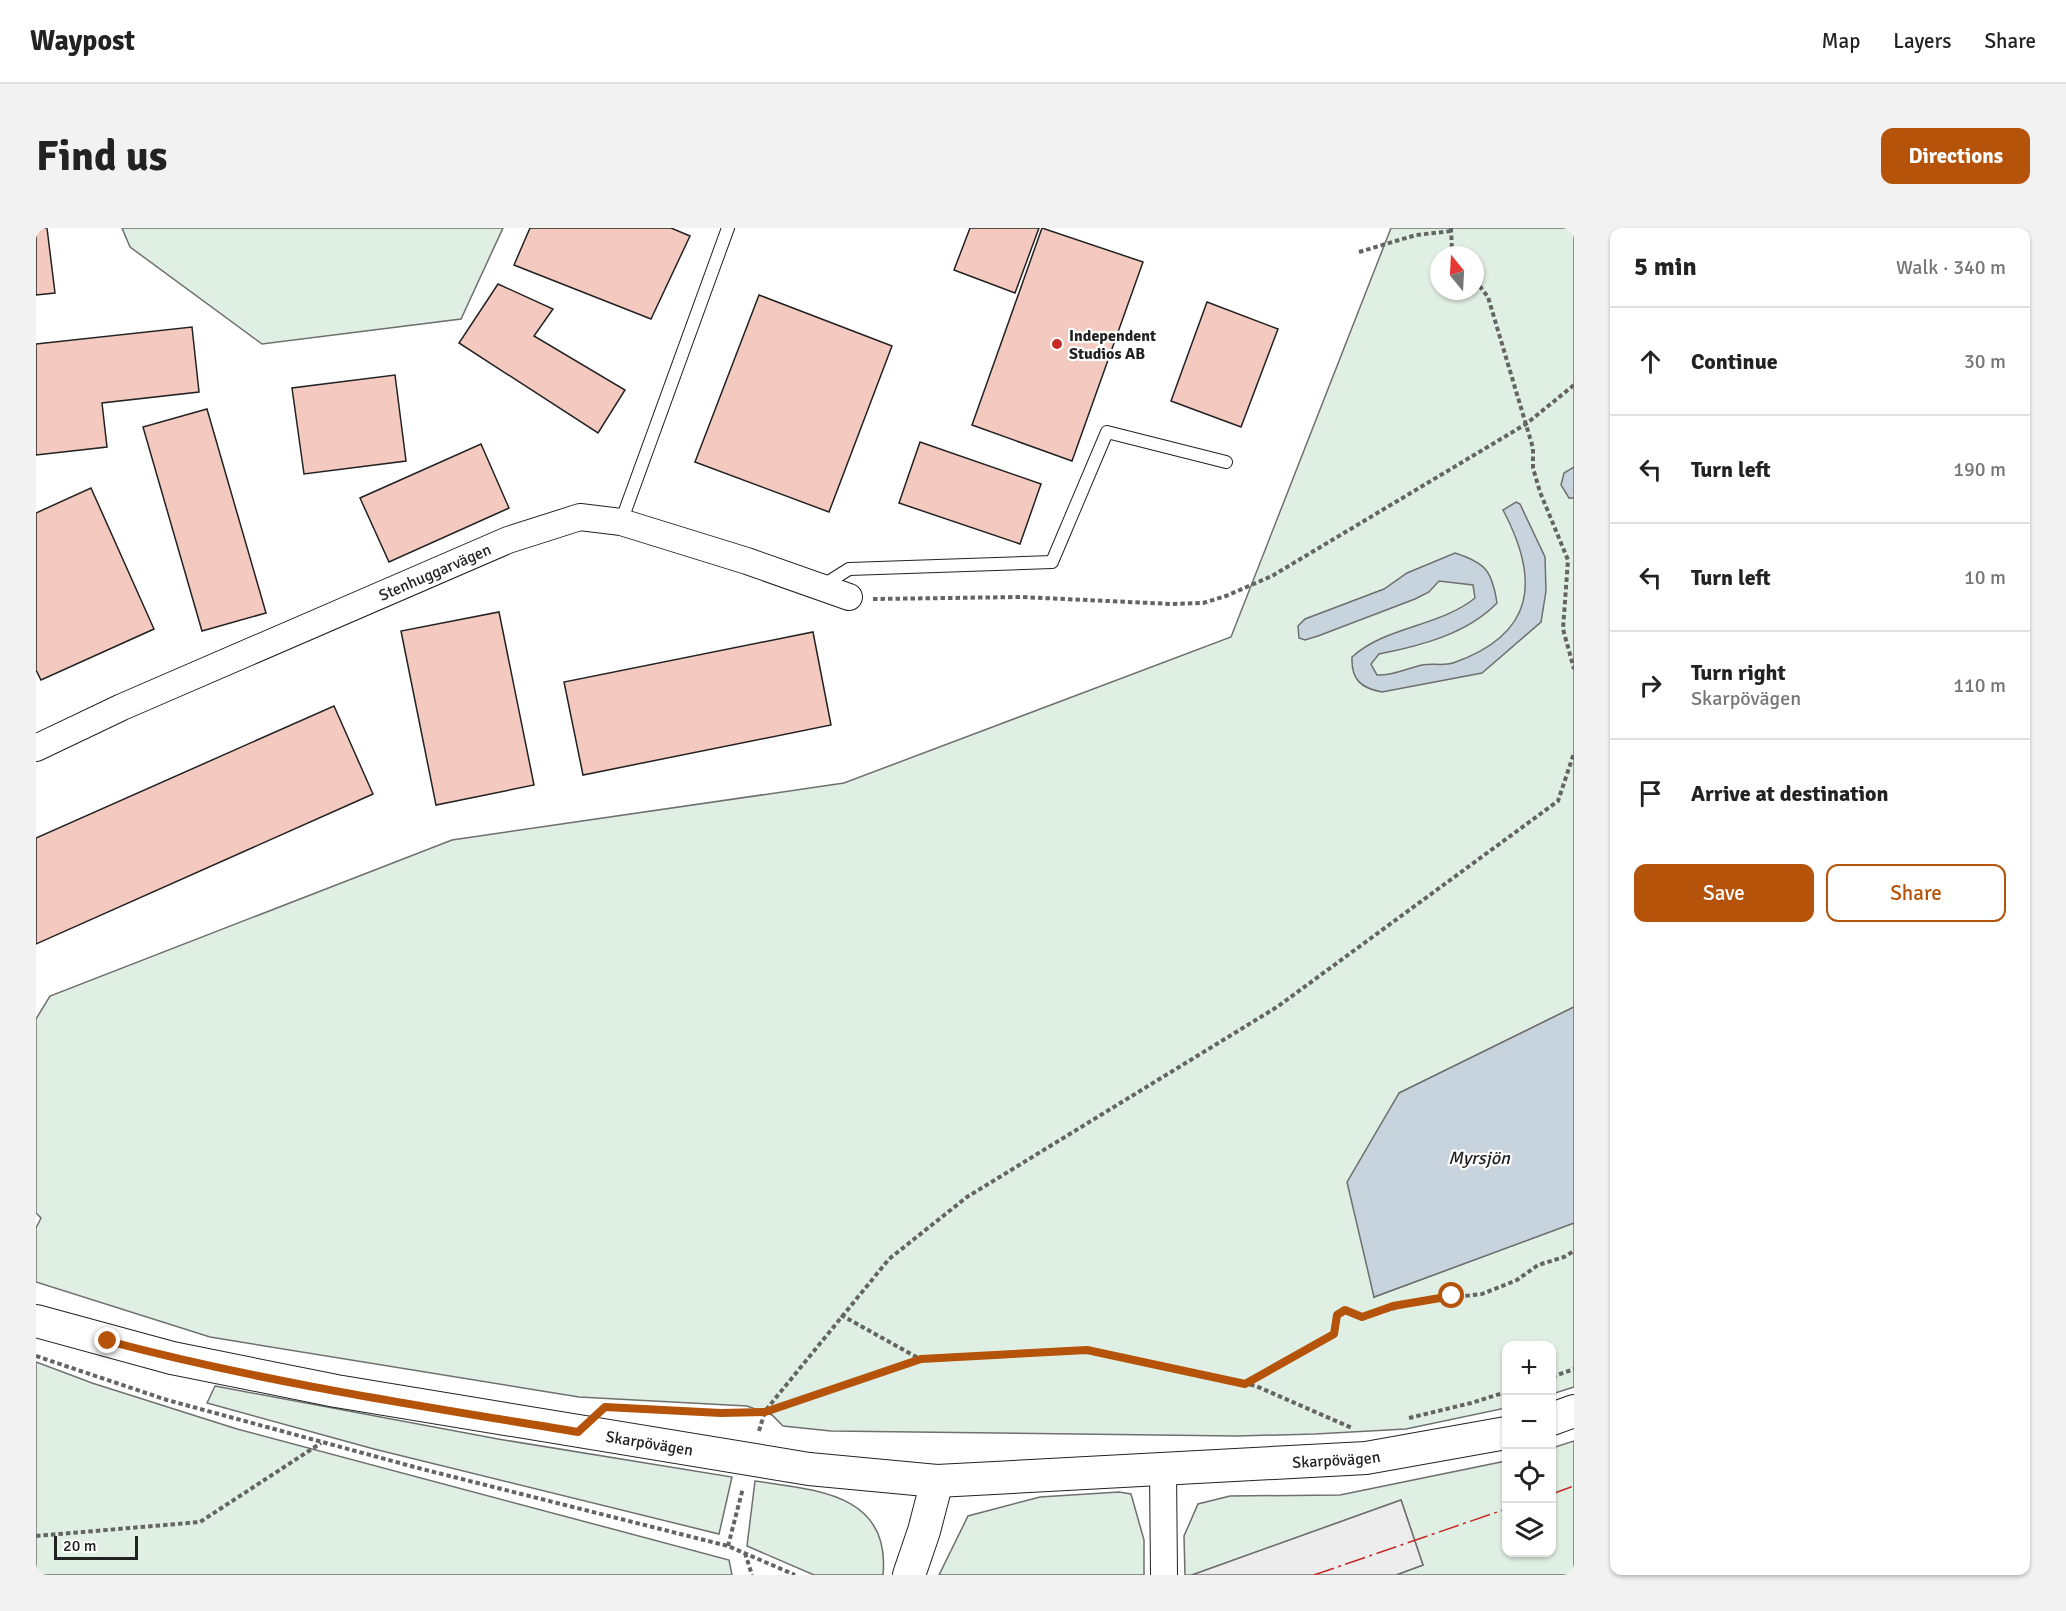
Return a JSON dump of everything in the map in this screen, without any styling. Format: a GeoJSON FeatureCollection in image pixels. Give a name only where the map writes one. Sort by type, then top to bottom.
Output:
{"type":"FeatureCollection","features":[{"type":"Feature","properties":{"kind":"street","name":"Stenhuggarvägen"},"geometry":{"type":"LineString","coordinates":[[36,748],[122,707],[508,540],[580,518],[621,522],[849,597]]}},
{"type":"Feature","properties":{"kind":"street","name":"Skarpövägen"},"geometry":{"type":"LineString","coordinates":[[36,1321],[172,1358],[336,1391],[809,1469],[937,1481],[1366,1458],[1502,1434]]}},
{"type":"Feature","properties":{"kind":"street"},"geometry":{"type":"LineString","coordinates":[[1556,1417],[1574,1411]]}},
{"type":"Feature","properties":{"kind":"street"},"geometry":{"type":"LineString","coordinates":[[1163,1468],[1164,1575]]}},
{"type":"Feature","properties":{"kind":"street"},"geometry":{"type":"LineString","coordinates":[[909,1575],[924,1531],[937,1481]]}},
{"type":"Feature","properties":{"kind":"lane"},"geometry":{"type":"LineString","coordinates":[[621,522],[728,228]]}},
{"type":"Feature","properties":{"kind":"lane"},"geometry":{"type":"LineString","coordinates":[[821,587],[849,569],[1053,562],[1107,432],[1226,462]]}},
{"type":"Feature","properties":{"kind":"path"},"geometry":{"type":"LineString","coordinates":[[1359,252],[1416,235],[1451,230],[1452,246]]}},
{"type":"Feature","properties":{"kind":"path"},"geometry":{"type":"LineString","coordinates":[[1484,292],[1488,297],[1533,448],[1533,468],[1568,560],[1563,629],[1574,669]]}},
{"type":"Feature","properties":{"kind":"path"},"geometry":{"type":"LineString","coordinates":[[849,597],[879,600],[1021,597],[1203,603],[1246,590],[1272,576],[1526,424],[1574,385]]}},
{"type":"Feature","properties":{"kind":"path"},"geometry":{"type":"LineString","coordinates":[[757,1436],[765,1412],[841,1315],[889,1259],[967,1197],[1277,1007],[1558,801],[1574,753]]}},
{"type":"Feature","properties":{"kind":"path"},"geometry":{"type":"LineString","coordinates":[[1245,1384],[1334,1334],[1337,1315],[1345,1310],[1362,1317],[1420,1301],[1482,1294],[1517,1280],[1538,1265],[1564,1257],[1574,1251]]}},
{"type":"Feature","properties":{"kind":"path"},"geometry":{"type":"LineString","coordinates":[[841,1315],[921,1359]]}},
{"type":"Feature","properties":{"kind":"path"},"geometry":{"type":"LineString","coordinates":[[628,1408],[721,1413],[765,1412],[921,1359],[1087,1350],[1245,1384],[1294,1401],[1356,1430]]}},
{"type":"Feature","properties":{"kind":"path"},"geometry":{"type":"LineString","coordinates":[[36,1356],[167,1400],[322,1443],[728,1546],[795,1575]]}},
{"type":"Feature","properties":{"kind":"path"},"geometry":{"type":"LineString","coordinates":[[1556,1375],[1574,1369]]}},
{"type":"Feature","properties":{"kind":"path"},"geometry":{"type":"LineString","coordinates":[[1402,1419],[1471,1404],[1502,1393]]}},
{"type":"Feature","properties":{"kind":"path"},"geometry":{"type":"LineString","coordinates":[[36,1536],[200,1522],[322,1443]]}},
{"type":"Feature","properties":{"kind":"path"},"geometry":{"type":"LineString","coordinates":[[728,1546],[745,1479]]}},
{"type":"Feature","properties":{"kind":"path"},"geometry":{"type":"LineString","coordinates":[[744,1552],[752,1575]]}},
{"type":"Feature","properties":{"kind":"green space"},"geometry":{"type":"Polygon","coordinates":[[[122,228],[503,228],[461,319],[262,344],[130,247],[122,228]]]}},
{"type":"Feature","properties":{"kind":"green space"},"geometry":{"type":"Polygon","coordinates":[[[1391,228],[1574,228],[1574,1007],[1399,1093],[1374,1297],[1574,1223],[1574,1387],[1556,1393],[1556,1341],[1502,1341],[1502,1409],[1406,1429],[1237,1436],[831,1431],[783,1426],[772,1415],[747,1406],[579,1397],[210,1337],[36,1282],[36,1228],[41,1218],[36,1213],[36,1019],[50,996],[452,840],[844,783],[1231,637],[1391,228]]]}},
{"type":"Feature","properties":{"kind":"green space"},"geometry":{"type":"Polygon","coordinates":[[[36,1362],[92,1383],[237,1429],[729,1560],[732,1575],[36,1575],[36,1362]]]}},
{"type":"Feature","properties":{"kind":"green space"},"geometry":{"type":"Polygon","coordinates":[[[215,1386],[498,1439],[732,1477],[719,1534],[374,1449],[207,1403],[215,1386]]]}},
{"type":"Feature","properties":{"kind":"green space"},"geometry":{"type":"Polygon","coordinates":[[[1574,1441],[1574,1575],[1396,1575],[1423,1565],[1401,1500],[1192,1575],[1185,1575],[1184,1536],[1198,1504],[1230,1496],[1340,1495],[1502,1462],[1502,1557],[1556,1557],[1556,1447],[1574,1441]]]}},
{"type":"Feature","properties":{"kind":"green space"},"geometry":{"type":"Polygon","coordinates":[[[755,1481],[824,1493],[862,1512],[875,1527],[882,1548],[883,1575],[814,1575],[747,1546],[755,1481]]]}},
{"type":"Feature","properties":{"kind":"green space"},"geometry":{"type":"Polygon","coordinates":[[[1119,1492],[1131,1494],[1144,1540],[1144,1575],[939,1575],[968,1516],[1040,1497],[1119,1492]]]}},
{"type":"Feature","properties":{"kind":"shaded area"},"geometry":{"type":"Polygon","coordinates":[[[1401,1500],[1423,1565],[1396,1575],[1192,1575],[1401,1500]]]}},
{"type":"Feature","properties":{"kind":"water"},"geometry":{"type":"Polygon","coordinates":[[[1574,467],[1574,498],[1569,498],[1561,485],[1564,473],[1574,467]]]}},
{"type":"Feature","properties":{"kind":"water"},"geometry":{"type":"Polygon","coordinates":[[[1516,502],[1520,504],[1545,557],[1546,591],[1541,622],[1482,673],[1382,692],[1368,688],[1359,682],[1352,665],[1352,657],[1380,639],[1461,608],[1475,598],[1473,585],[1439,581],[1429,592],[1415,599],[1318,636],[1305,640],[1299,638],[1298,626],[1305,619],[1384,589],[1407,573],[1455,553],[1474,561],[1486,570],[1493,583],[1497,603],[1485,614],[1457,631],[1426,643],[1379,654],[1371,664],[1377,675],[1383,675],[1422,665],[1449,664],[1480,651],[1501,637],[1515,620],[1523,602],[1525,582],[1522,559],[1515,535],[1503,510],[1516,502]]]}},
{"type":"Feature","properties":{"kind":"water","name":"Myrsjön"},"geometry":{"type":"Polygon","coordinates":[[[1574,1007],[1574,1223],[1374,1297],[1347,1182],[1399,1093],[1574,1007]]]}},
{"type":"Feature","properties":{"kind":"building"},"geometry":{"type":"Polygon","coordinates":[[[36,228],[47,228],[55,293],[36,295],[36,228]]]}},
{"type":"Feature","properties":{"kind":"building"},"geometry":{"type":"Polygon","coordinates":[[[530,228],[671,228],[690,236],[651,319],[514,265],[530,228]]]}},
{"type":"Feature","properties":{"kind":"building"},"geometry":{"type":"Polygon","coordinates":[[[970,228],[1039,228],[1015,293],[954,270],[970,228]]]}},
{"type":"Feature","properties":{"kind":"building","name":"Independent Studios AB"},"geometry":{"type":"Polygon","coordinates":[[[1042,228],[1143,262],[1072,461],[972,425],[1042,228]]]}},
{"type":"Feature","properties":{"kind":"building"},"geometry":{"type":"Polygon","coordinates":[[[498,284],[553,309],[534,336],[625,390],[598,433],[459,343],[498,284]]]}},
{"type":"Feature","properties":{"kind":"building"},"geometry":{"type":"Polygon","coordinates":[[[759,295],[892,346],[829,512],[695,462],[759,295]]]}},
{"type":"Feature","properties":{"kind":"building"},"geometry":{"type":"Polygon","coordinates":[[[1207,302],[1278,329],[1241,427],[1171,401],[1207,302]]]}},
{"type":"Feature","properties":{"kind":"building"},"geometry":{"type":"Polygon","coordinates":[[[192,327],[199,392],[102,403],[107,447],[36,455],[36,344],[192,327]]]}},
{"type":"Feature","properties":{"kind":"building"},"geometry":{"type":"Polygon","coordinates":[[[395,375],[406,461],[304,474],[292,388],[395,375]]]}},
{"type":"Feature","properties":{"kind":"building"},"geometry":{"type":"Polygon","coordinates":[[[207,409],[266,613],[202,631],[143,427],[207,409]]]}},
{"type":"Feature","properties":{"kind":"building"},"geometry":{"type":"Polygon","coordinates":[[[920,442],[1041,484],[1020,544],[899,503],[920,442]]]}},
{"type":"Feature","properties":{"kind":"building"},"geometry":{"type":"Polygon","coordinates":[[[481,444],[509,508],[389,562],[360,498],[481,444]]]}},
{"type":"Feature","properties":{"kind":"building"},"geometry":{"type":"Polygon","coordinates":[[[91,488],[154,629],[41,680],[36,670],[36,513],[91,488]]]}},
{"type":"Feature","properties":{"kind":"building"},"geometry":{"type":"Polygon","coordinates":[[[499,612],[534,785],[436,805],[401,631],[499,612]]]}},
{"type":"Feature","properties":{"kind":"building"},"geometry":{"type":"Polygon","coordinates":[[[813,632],[831,725],[583,775],[564,682],[813,632]]]}},
{"type":"Feature","properties":{"kind":"building"},"geometry":{"type":"Polygon","coordinates":[[[334,706],[373,794],[36,944],[36,838],[334,706]]]}},
{"type":"Feature","properties":{"kind":"power"},"geometry":{"type":"LineString","coordinates":[[1556,1493],[1574,1486]]}},
{"type":"Feature","properties":{"kind":"power"},"geometry":{"type":"LineString","coordinates":[[1314,1575],[1502,1510]]}},
{"type":"Feature","properties":{"kind":"place","name":"Independent Studios AB"},"geometry":{"type":"Point","coordinates":[1057,344]}},
{"type":"Feature","properties":{"kind":"route"},"geometry":{"type":"LineString","coordinates":[[108,1341],[172,1358],[336,1391],[578,1432],[605,1407],[721,1413],[765,1412],[921,1359],[1087,1350],[1245,1384],[1334,1334],[1337,1315],[1345,1310],[1362,1317],[1393,1306],[1452,1296]]}}]}
